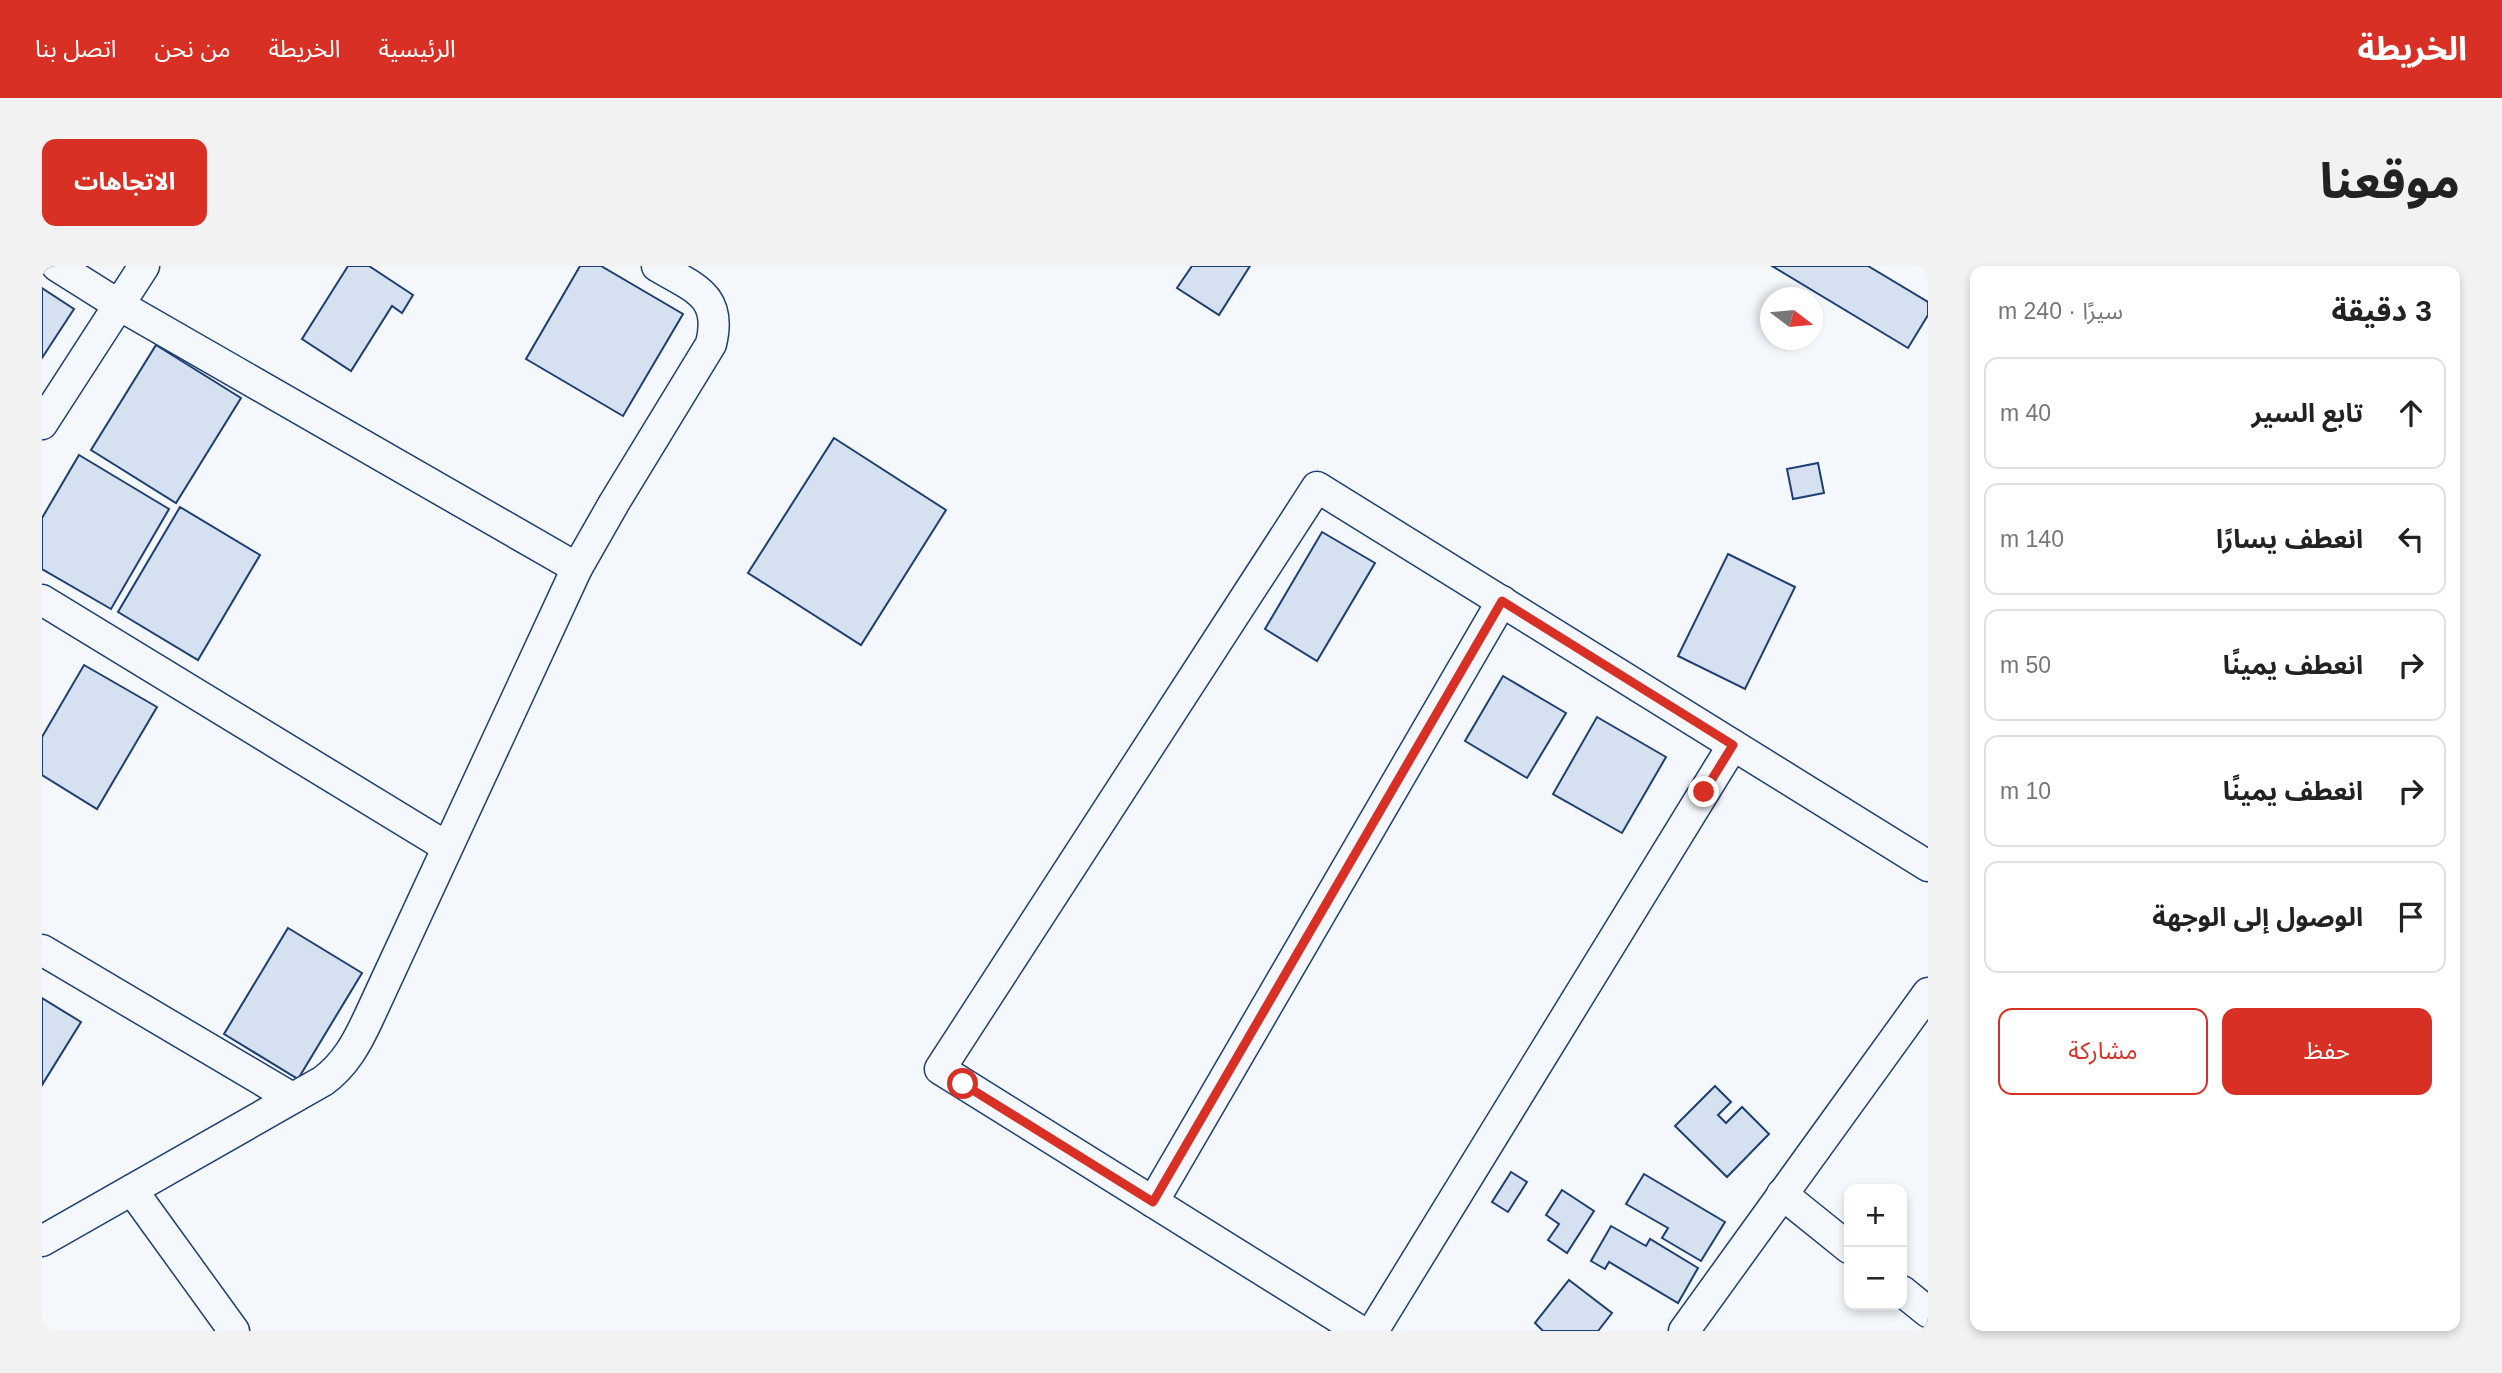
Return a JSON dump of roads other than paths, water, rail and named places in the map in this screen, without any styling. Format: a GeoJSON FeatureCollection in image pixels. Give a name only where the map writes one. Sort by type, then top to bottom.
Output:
{"type":"FeatureCollection","features":[{"type":"Feature","properties":{"kind":"street"},"geometry":{"type":"LineString","coordinates":[[57,266],[577,568]]}},
{"type":"Feature","properties":{"kind":"street"},"geometry":{"type":"LineString","coordinates":[[42,424],[144,266]]}},
{"type":"Feature","properties":{"kind":"street"},"geometry":{"type":"LineString","coordinates":[[42,1241],[328,1077],[348,1057],[577,568],[711,344],[714,315],[711,304],[693,287],[657,266]]}},
{"type":"Feature","properties":{"kind":"street"},"geometry":{"type":"LineString","coordinates":[[1360,1331],[940,1069],[1317,487],[1928,866]]}},
{"type":"Feature","properties":{"kind":"street"},"geometry":{"type":"LineString","coordinates":[[42,600],[447,847]]}},
{"type":"Feature","properties":{"kind":"street"},"geometry":{"type":"LineString","coordinates":[[1153,1202],[1502,601]]}},
{"type":"Feature","properties":{"kind":"street"},"geometry":{"type":"LineString","coordinates":[[1373,1331],[1733,745]]}},
{"type":"Feature","properties":{"kind":"street"},"geometry":{"type":"LineString","coordinates":[[42,950],[292,1098]]}},
{"type":"Feature","properties":{"kind":"street"},"geometry":{"type":"LineString","coordinates":[[1684,1331],[1928,993]]}},
{"type":"Feature","properties":{"kind":"street"},"geometry":{"type":"LineString","coordinates":[[132,1189],[234,1331]]}},
{"type":"Feature","properties":{"kind":"street"},"geometry":{"type":"LineString","coordinates":[[1782,1194],[1848,1247]]}},
{"type":"Feature","properties":{"kind":"street"},"geometry":{"type":"LineString","coordinates":[[1907,1295],[1928,1312]]}}]}
